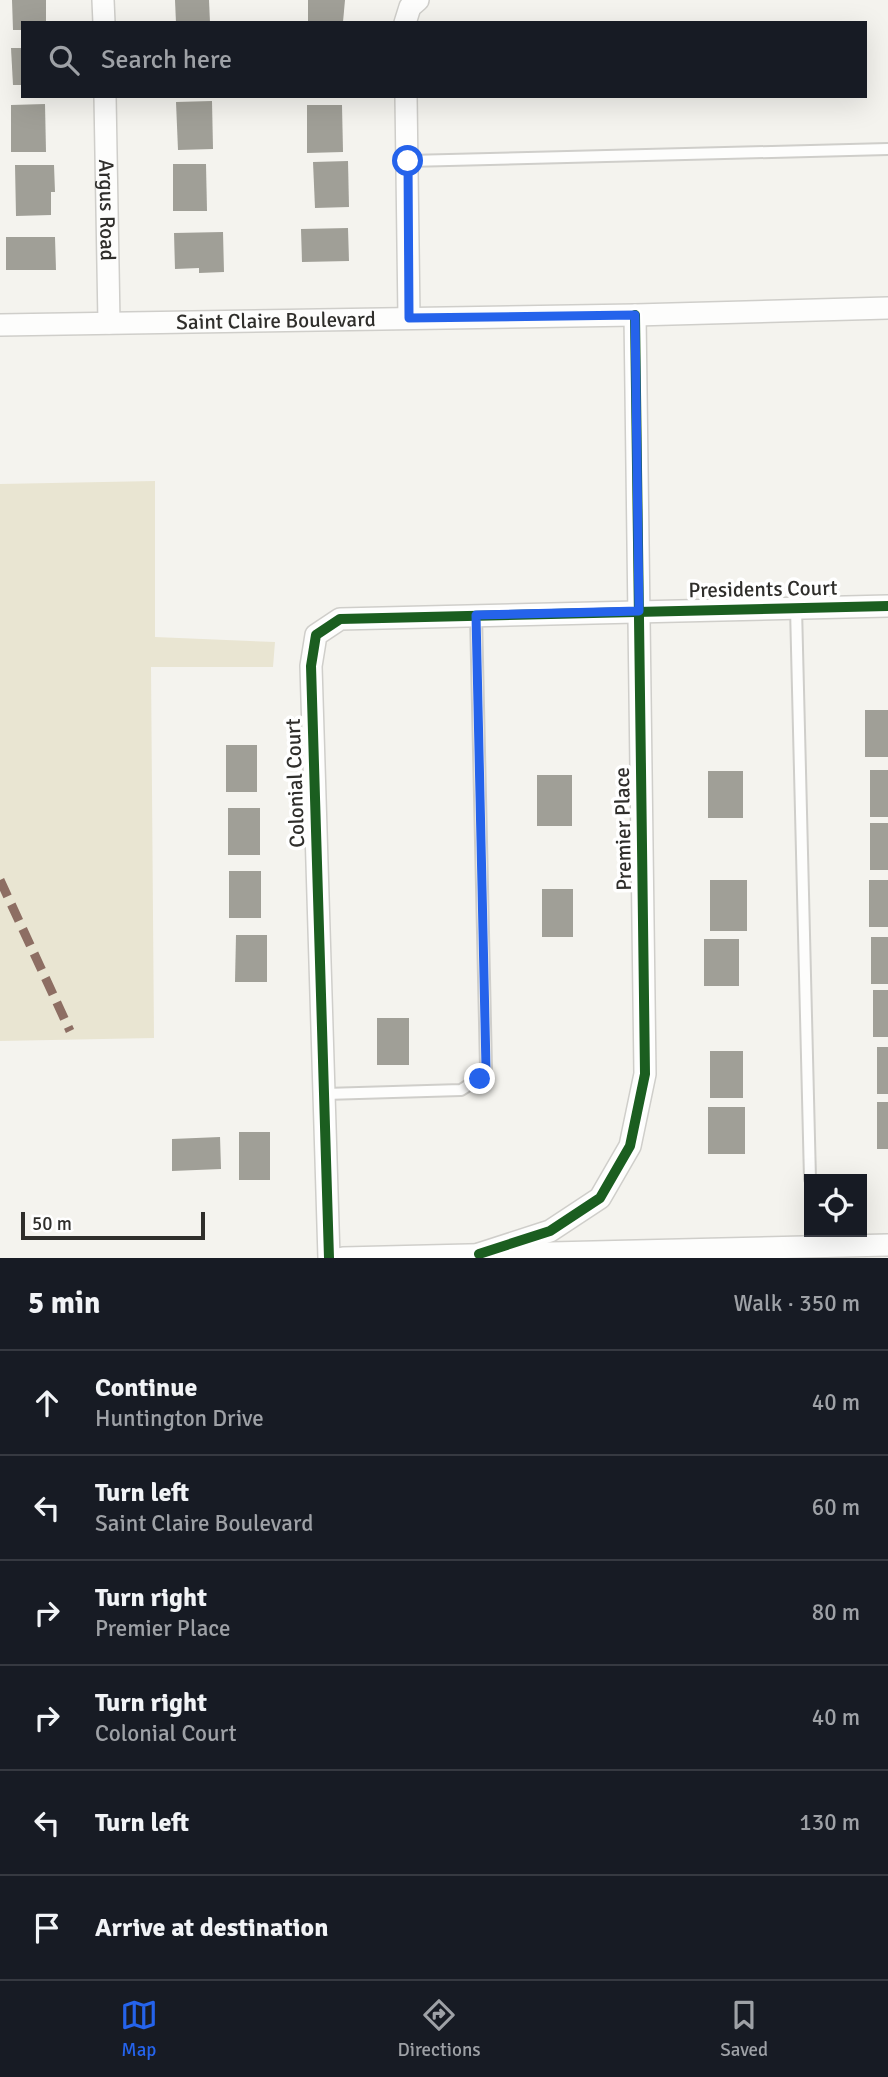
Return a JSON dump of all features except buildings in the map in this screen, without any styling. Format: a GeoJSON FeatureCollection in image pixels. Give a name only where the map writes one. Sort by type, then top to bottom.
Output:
{"type":"FeatureCollection","features":[{"type":"Feature","properties":{"kind":"street"},"geometry":{"type":"LineString","coordinates":[[103,0],[104,21]]}},
{"type":"Feature","properties":{"kind":"street"},"geometry":{"type":"LineString","coordinates":[[406,21],[410,8],[418,0]]}},
{"type":"Feature","properties":{"kind":"street","name":"Argus Road"},"geometry":{"type":"LineString","coordinates":[[105,98],[109,323]]}},
{"type":"Feature","properties":{"kind":"street"},"geometry":{"type":"LineString","coordinates":[[406,98],[409,318]]}},
{"type":"Feature","properties":{"kind":"street","name":"Saint Claire Boulevard"},"geometry":{"type":"LineString","coordinates":[[0,325],[635,315],[888,308]]}},
{"type":"Feature","properties":{"kind":"street","name":"Premier Place"},"geometry":{"type":"LineString","coordinates":[[479,1254],[550,1231],[600,1198],[630,1146],[645,1074],[635,315]]}},
{"type":"Feature","properties":{"kind":"street","name":"Presidents Court"},"geometry":{"type":"LineString","coordinates":[[639,611],[888,606]]}},
{"type":"Feature","properties":{"kind":"street","name":"Colonial Court"},"geometry":{"type":"LineString","coordinates":[[329,1258],[311,666],[316,635],[340,619],[639,611]]}},
{"type":"Feature","properties":{"kind":"street"},"geometry":{"type":"LineString","coordinates":[[343,1258],[811,1239],[888,1245]]}},
{"type":"Feature","properties":{"kind":"lane"},"geometry":{"type":"LineString","coordinates":[[408,161],[888,149]]}},
{"type":"Feature","properties":{"kind":"lane"},"geometry":{"type":"LineString","coordinates":[[796,608],[810,1174]]}},
{"type":"Feature","properties":{"kind":"lane"},"geometry":{"type":"LineString","coordinates":[[325,1094],[461,1090],[480,1079],[486,1068],[476,615]]}},
{"type":"Feature","properties":{"kind":"shaded area"},"geometry":{"type":"Polygon","coordinates":[[[155,481],[155,637],[275,642],[273,667],[151,667],[154,1038],[0,1041],[0,484],[155,481]]]}},
{"type":"Feature","properties":{"kind":"marked path"},"geometry":{"type":"LineString","coordinates":[[0,880],[70,1031]]}},
{"type":"Feature","properties":{"kind":"cycle path"},"geometry":{"type":"LineString","coordinates":[[479,1254],[550,1231],[600,1198],[630,1146],[645,1074],[635,315]]}},
{"type":"Feature","properties":{"kind":"cycle path"},"geometry":{"type":"LineString","coordinates":[[329,1258],[311,666],[316,635],[340,619],[888,606]]}},
{"type":"Feature","properties":{"kind":"route"},"geometry":{"type":"LineString","coordinates":[[408,161],[409,318],[635,315],[639,611],[476,615],[486,1068],[480,1079]]}}]}
